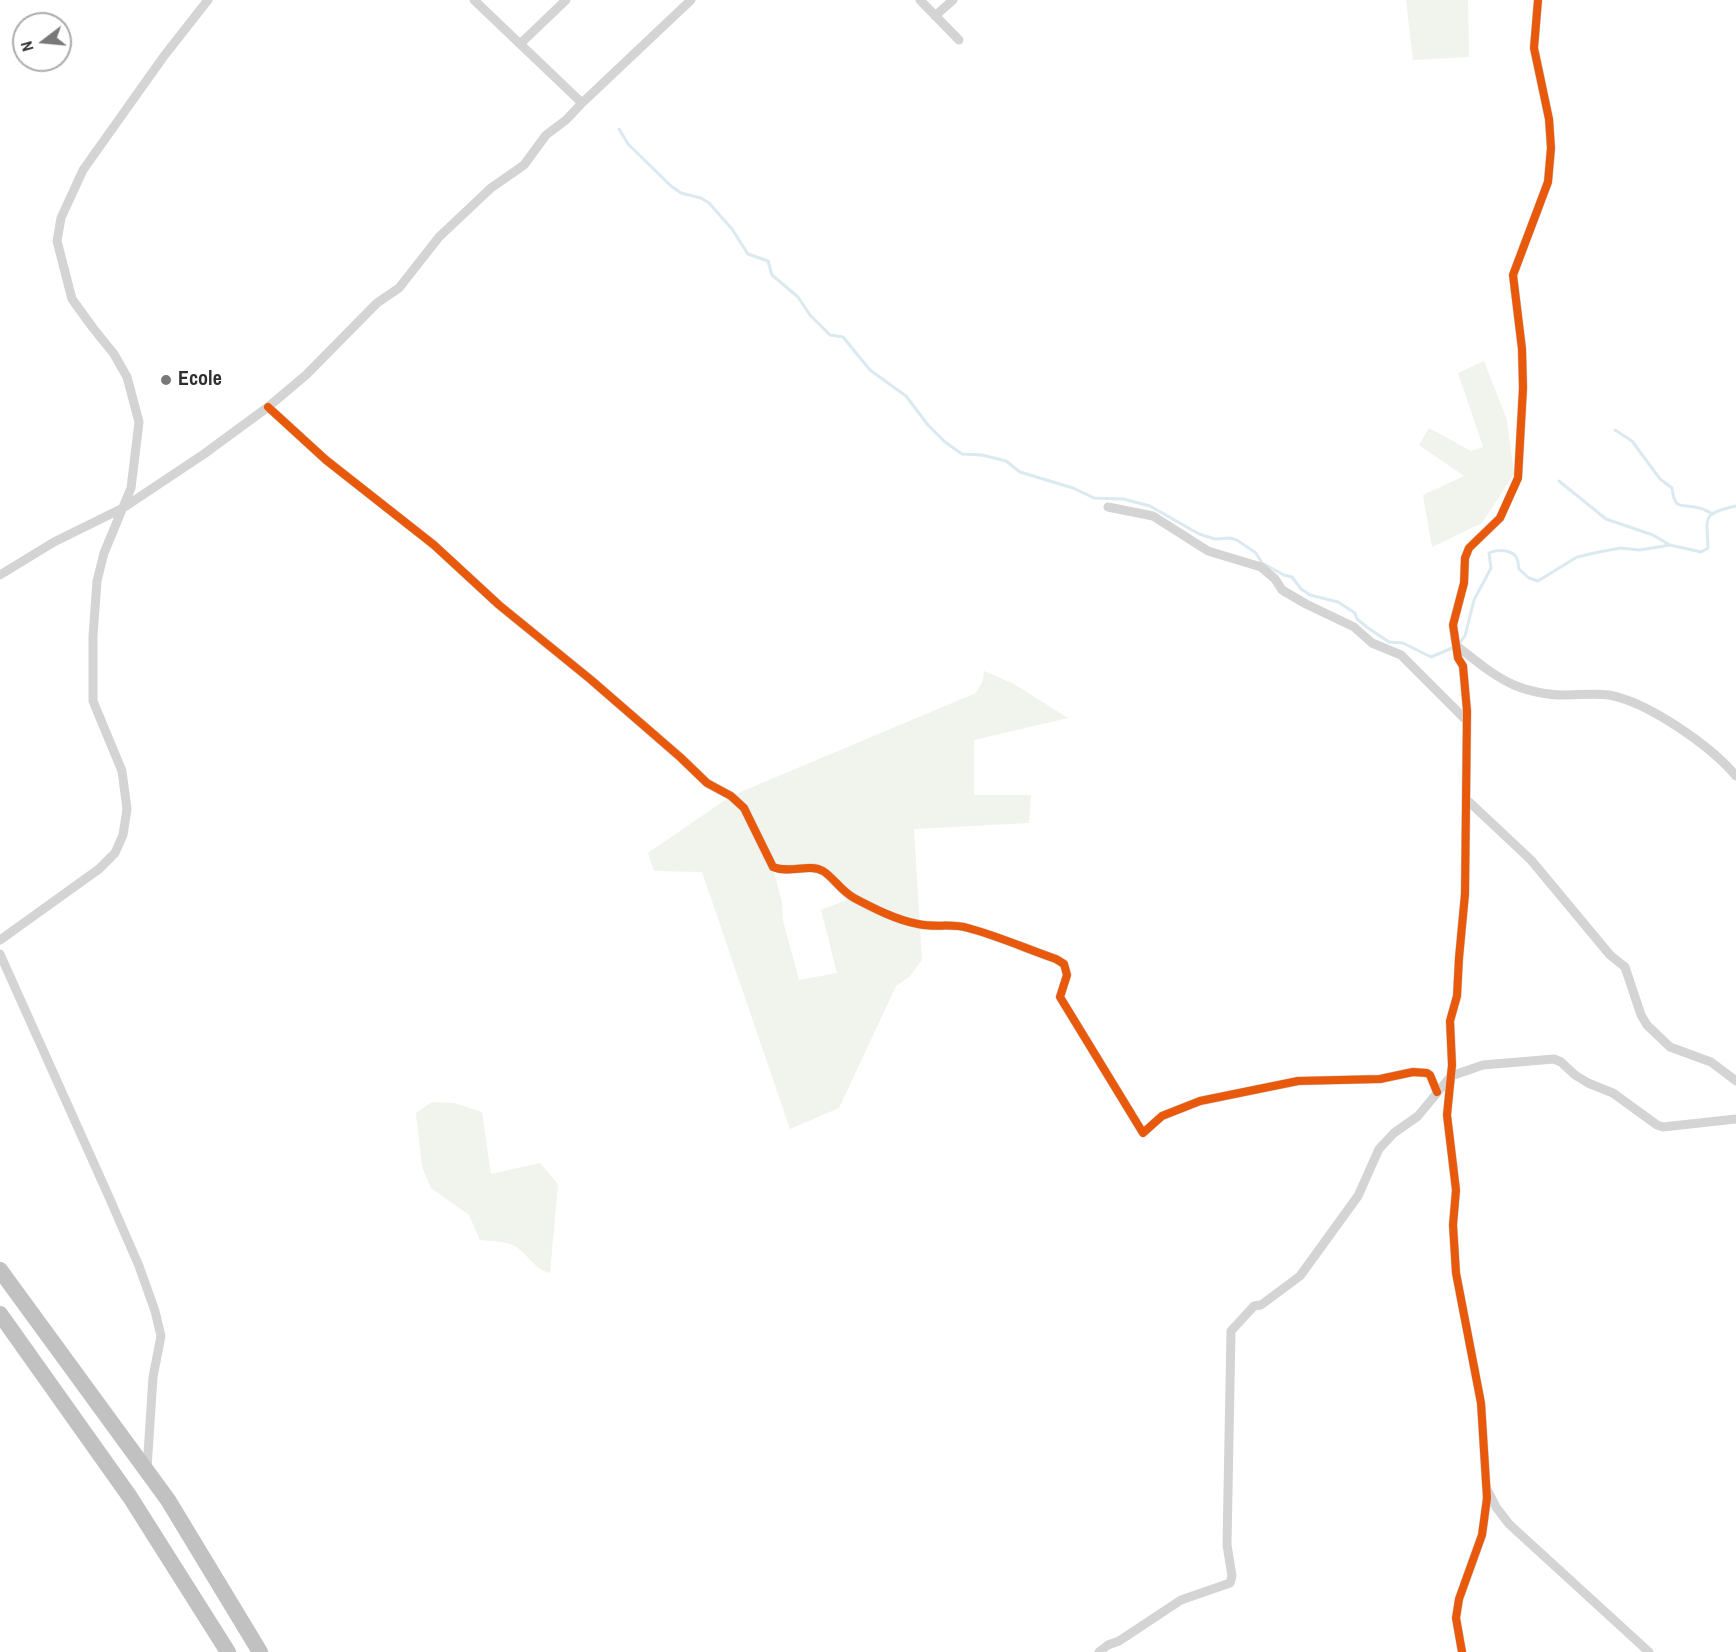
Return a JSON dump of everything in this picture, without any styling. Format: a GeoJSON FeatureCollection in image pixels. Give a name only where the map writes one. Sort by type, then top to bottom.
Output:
{"type":"FeatureCollection","features":[{"type":"Feature","properties":{"kind":"highway"},"geometry":{"type":"LineString","coordinates":[[0,1270],[168,1500],[260,1652]]}},
{"type":"Feature","properties":{"kind":"highway"},"geometry":{"type":"LineString","coordinates":[[0,1314],[130,1497],[228,1652]]}},
{"type":"Feature","properties":{"kind":"street"},"geometry":{"type":"LineString","coordinates":[[0,940],[99,869],[115,853],[123,835],[127,809],[122,771],[93,701],[96,581],[104,554],[131,488],[139,422],[127,377],[114,354],[72,299],[57,241],[61,218],[83,171],[164,56],[208,0]]}},
{"type":"Feature","properties":{"kind":"street"},"geometry":{"type":"LineString","coordinates":[[474,0],[582,103]]}},
{"type":"Feature","properties":{"kind":"street"},"geometry":{"type":"LineString","coordinates":[[520,44],[566,0]]}},
{"type":"Feature","properties":{"kind":"street"},"geometry":{"type":"LineString","coordinates":[[0,575],[54,542],[123,508],[268,408],[306,375],[377,303],[399,288],[439,237],[491,188],[524,165],[546,135],[566,120],[691,0]]}},
{"type":"Feature","properties":{"kind":"street"},"geometry":{"type":"LineString","coordinates":[[920,0],[959,40]]}},
{"type":"Feature","properties":{"kind":"street"},"geometry":{"type":"LineString","coordinates":[[936,16],[953,0]]}},
{"type":"Feature","properties":{"kind":"street"},"geometry":{"type":"LineString","coordinates":[[1462,1652],[1456,1618],[1459,1599],[1482,1535],[1486,1486],[1480,1403],[1456,1273],[1453,1225],[1456,1190],[1447,1115],[1451,1076],[1450,1021],[1457,996],[1466,894],[1467,721],[1463,666],[1458,658],[1453,625],[1464,583],[1469,548],[1500,518],[1518,478],[1522,378],[1519,317],[1513,275],[1548,182],[1551,148],[1549,119],[1534,48],[1538,0]]}},
{"type":"Feature","properties":{"kind":"street"},"geometry":{"type":"LineString","coordinates":[[268,408],[326,460],[434,545],[499,605],[680,757],[707,783],[731,796],[744,808],[773,867],[781,871],[815,868],[823,871],[853,898],[892,916],[918,925],[953,925],[969,928],[1056,959],[1064,964],[1067,975],[1060,997],[1143,1132],[1162,1116],[1200,1101],[1298,1081],[1380,1079],[1413,1072],[1427,1073],[1437,1092]]}},
{"type":"Feature","properties":{"kind":"street"},"geometry":{"type":"LineString","coordinates":[[1108,507],[1153,516],[1208,551],[1261,567],[1275,579],[1282,590],[1354,627],[1372,643],[1401,656],[1467,721]]}},
{"type":"Feature","properties":{"kind":"street"},"geometry":{"type":"LineString","coordinates":[[1456,646],[1486,669],[1514,685],[1561,695],[1611,696],[1640,706],[1693,737],[1729,767],[1736,776]]}},
{"type":"Feature","properties":{"kind":"street"},"geometry":{"type":"LineString","coordinates":[[1466,799],[1531,860],[1610,955],[1625,967],[1641,1015],[1647,1025],[1670,1047],[1711,1062],[1736,1081]]}},
{"type":"Feature","properties":{"kind":"street"},"geometry":{"type":"LineString","coordinates":[[0,954],[139,1266],[155,1311],[160,1336],[153,1377],[147,1471]]}},
{"type":"Feature","properties":{"kind":"street"},"geometry":{"type":"LineString","coordinates":[[1099,1652],[1108,1645],[1125,1638],[1181,1600],[1230,1582],[1232,1576],[1227,1545],[1231,1331],[1254,1306],[1261,1305],[1300,1276],[1358,1196],[1379,1149],[1394,1133],[1418,1116],[1451,1076],[1483,1065],[1554,1059],[1561,1062],[1575,1075],[1613,1093],[1663,1127],[1736,1119]]}},
{"type":"Feature","properties":{"kind":"street"},"geometry":{"type":"LineString","coordinates":[[1486,1486],[1496,1507],[1509,1524],[1649,1652]]}},
{"type":"Feature","properties":{"kind":"shaded area"},"geometry":{"type":"Polygon","coordinates":[[[1406,0],[1468,0],[1469,57],[1413,60],[1406,0]]]}},
{"type":"Feature","properties":{"kind":"shaded area"},"geometry":{"type":"Polygon","coordinates":[[[1484,361],[1507,420],[1514,474],[1482,523],[1432,547],[1423,495],[1464,476],[1419,445],[1429,428],[1471,451],[1483,447],[1458,373],[1484,361]]]}},
{"type":"Feature","properties":{"kind":"shaded area"},"geometry":{"type":"Polygon","coordinates":[[[984,671],[1014,684],[1068,718],[974,740],[974,795],[1031,795],[1029,823],[914,829],[922,960],[910,976],[896,986],[839,1108],[790,1129],[702,872],[654,871],[648,853],[731,796],[976,693],[983,680],[984,671]],[[773,868],[782,902],[783,921],[799,980],[837,973],[821,910],[852,898],[823,871],[773,868]]]}},
{"type":"Feature","properties":{"kind":"shaded area"},"geometry":{"type":"Polygon","coordinates":[[[432,1102],[454,1103],[482,1112],[491,1174],[540,1163],[558,1184],[550,1273],[539,1268],[513,1245],[480,1240],[469,1215],[431,1188],[422,1167],[416,1113],[432,1102]]]}},
{"type":"Feature","properties":{"kind":"waterway"},"geometry":{"type":"LineString","coordinates":[[619,129],[628,144],[671,186],[681,193],[701,198],[709,203],[732,229],[748,254],[768,261],[772,275],[798,297],[810,315],[830,335],[843,337],[870,370],[906,396],[928,425],[945,442],[962,454],[982,455],[1006,461],[1020,472],[1073,488],[1094,498],[1123,499],[1150,506],[1199,534],[1215,539],[1237,540],[1256,553],[1262,563],[1292,577],[1301,589],[1310,595],[1338,602],[1355,613],[1357,619],[1368,628],[1389,642],[1403,643],[1431,657],[1457,646],[1465,636],[1474,600],[1491,568],[1489,553],[1496,551],[1512,553],[1518,560],[1519,569],[1529,578],[1538,581],[1577,557],[1621,548],[1640,550],[1670,545],[1701,552],[1708,548],[1707,523],[1711,514],[1736,506]]}},
{"type":"Feature","properties":{"kind":"waterway"},"geometry":{"type":"LineString","coordinates":[[1615,430],[1632,441],[1660,479],[1672,488],[1677,504],[1701,508],[1713,514]]}},
{"type":"Feature","properties":{"kind":"waterway"},"geometry":{"type":"LineString","coordinates":[[1559,481],[1606,519],[1653,535],[1668,544]]}},
{"type":"Feature","properties":{"kind":"cycle path"},"geometry":{"type":"LineString","coordinates":[[1462,1652],[1456,1618],[1459,1599],[1482,1535],[1487,1498],[1481,1403],[1456,1273],[1453,1225],[1456,1190],[1447,1115],[1452,1065],[1450,1021],[1457,996],[1465,894],[1467,711],[1463,666],[1458,658],[1453,625],[1464,583],[1465,558],[1469,548],[1500,518],[1518,478],[1523,388],[1522,349],[1513,275],[1548,182],[1551,148],[1549,119],[1534,48],[1538,0]]}},
{"type":"Feature","properties":{"kind":"cycle path"},"geometry":{"type":"LineString","coordinates":[[268,407],[326,460],[434,545],[499,605],[590,679],[707,783],[731,796],[744,808],[773,867],[817,869],[827,874],[849,895],[893,917],[924,925],[968,928],[1056,959],[1064,964],[1067,975],[1060,997],[1143,1133],[1162,1116],[1200,1101],[1298,1081],[1380,1079],[1413,1072],[1427,1073],[1437,1092]]}},
{"type":"Feature","properties":{"kind":"place","name":"Ecole"},"geometry":{"type":"Point","coordinates":[166,380]}}]}
